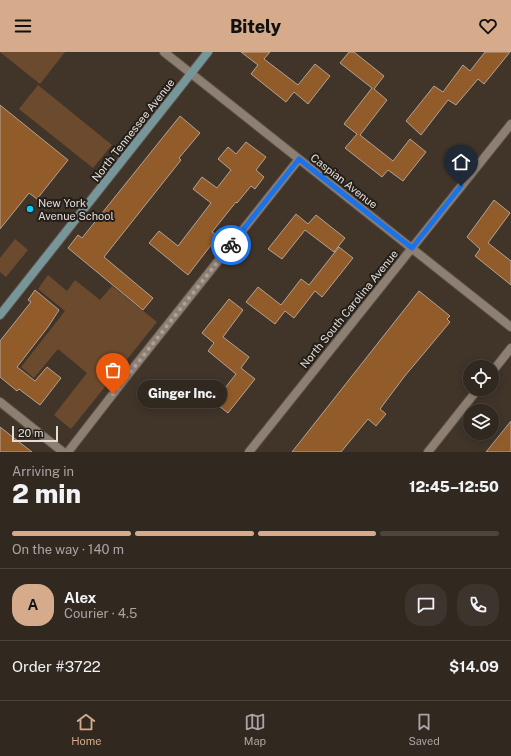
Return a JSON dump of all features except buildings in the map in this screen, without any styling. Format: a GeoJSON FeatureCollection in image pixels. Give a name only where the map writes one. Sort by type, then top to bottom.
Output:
{"type":"FeatureCollection","features":[{"type":"Feature","properties":{"kind":"street","name":"Caspian Avenue"},"geometry":{"type":"LineString","coordinates":[[164,52],[511,327]]}},
{"type":"Feature","properties":{"kind":"street","name":"North Tennessee Avenue"},"geometry":{"type":"LineString","coordinates":[[0,316],[208,52]]}},
{"type":"Feature","properties":{"kind":"street","name":"North South Carolina Avenue"},"geometry":{"type":"LineString","coordinates":[[249,452],[511,124]]}},
{"type":"Feature","properties":{"kind":"street"},"geometry":{"type":"LineString","coordinates":[[68,452],[299,159]]}},
{"type":"Feature","properties":{"kind":"street"},"geometry":{"type":"LineString","coordinates":[[499,363],[511,348]]}},
{"type":"Feature","properties":{"kind":"street"},"geometry":{"type":"LineString","coordinates":[[428,452],[472,396]]}},
{"type":"Feature","properties":{"kind":"street"},"geometry":{"type":"LineString","coordinates":[[0,402],[63,452]]}},
{"type":"Feature","properties":{"kind":"shaded area"},"geometry":{"type":"Polygon","coordinates":[[[0,52],[65,52],[40,84],[0,52]]]}},
{"type":"Feature","properties":{"kind":"shaded area"},"geometry":{"type":"Polygon","coordinates":[[[38,85],[112,145],[93,168],[19,109],[38,85]]]}},
{"type":"Feature","properties":{"kind":"shaded area"},"geometry":{"type":"Polygon","coordinates":[[[15,239],[28,250],[6,277],[0,272],[0,258],[15,239]]]}},
{"type":"Feature","properties":{"kind":"shaded area"},"geometry":{"type":"Polygon","coordinates":[[[48,275],[67,291],[75,280],[100,300],[112,286],[157,322],[71,429],[54,415],[87,373],[58,349],[34,378],[21,367],[65,311],[38,289],[48,275]]]}},
{"type":"Feature","properties":{"kind":"way so far"},"geometry":{"type":"LineString","coordinates":[[113,394],[231,245]]}},
{"type":"Feature","properties":{"kind":"place","name":"New York Avenue School"},"geometry":{"type":"Point","coordinates":[30,209]}},
{"type":"Feature","properties":{"kind":"place","name":"Ginger Inc."},"geometry":{"type":"Point","coordinates":[113,394]}},
{"type":"Feature","properties":{"kind":"route"},"geometry":{"type":"LineString","coordinates":[[231,245],[299,159],[412,248],[461,186]]}}]}
